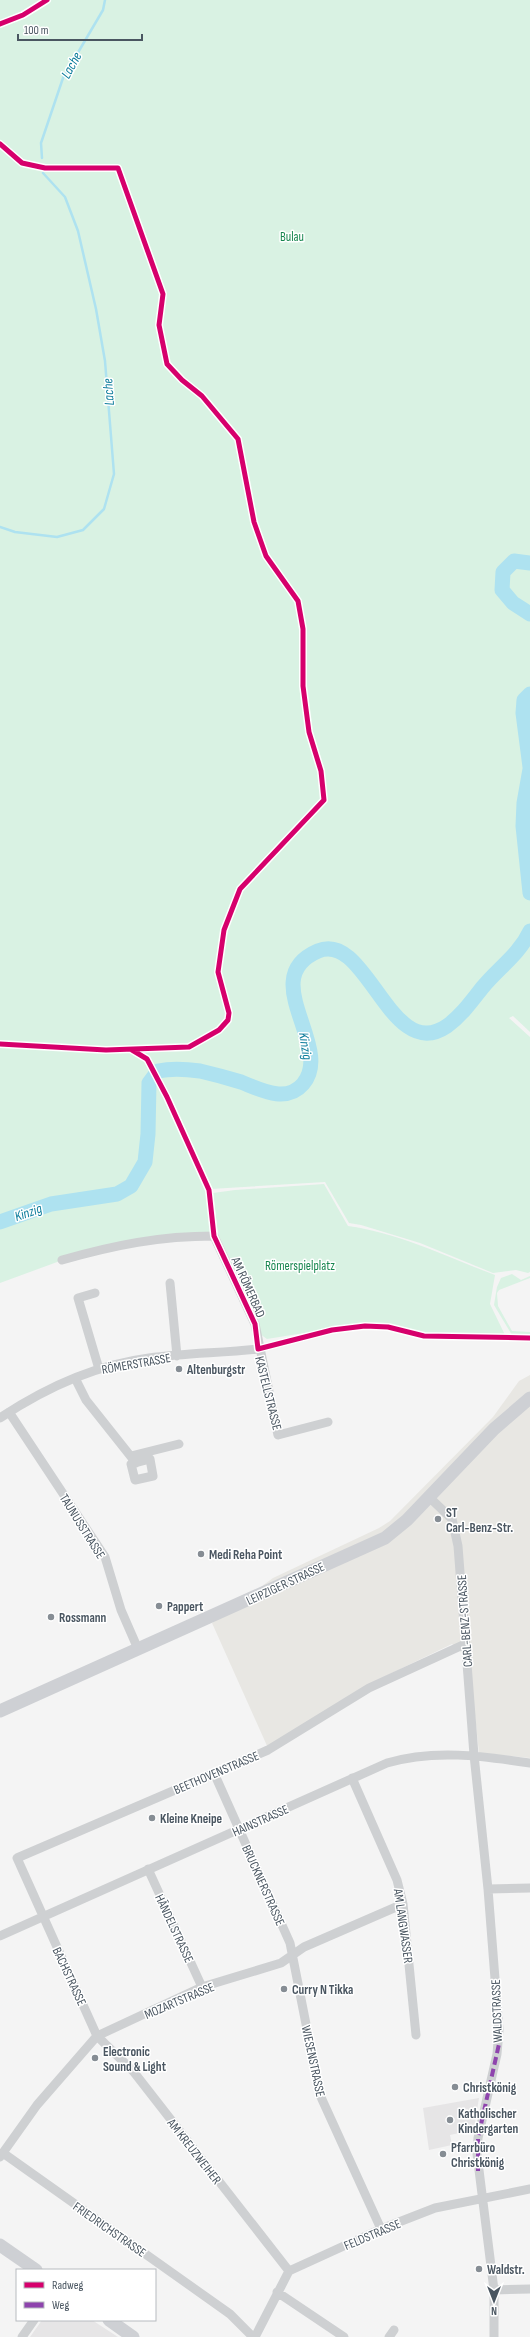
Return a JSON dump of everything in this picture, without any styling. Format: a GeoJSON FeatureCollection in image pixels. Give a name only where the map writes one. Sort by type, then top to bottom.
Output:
{"type":"FeatureCollection","features":[{"type":"Feature","properties":{"kind":"main road","name":"LEIPZIGER STRASSE"},"geometry":{"type":"LineString","coordinates":[[0,1711],[372,1544],[396,1530],[494,1430],[530,1398]]}},
{"type":"Feature","properties":{"kind":"main road"},"geometry":{"type":"LineString","coordinates":[[0,2245],[35,2269]]}},
{"type":"Feature","properties":{"kind":"main road"},"geometry":{"type":"LineString","coordinates":[[110,2321],[133,2337]]}},
{"type":"Feature","properties":{"kind":"street","name":"AM RÖMERBAD"},"geometry":{"type":"LineString","coordinates":[[62,1260],[132,1242],[175,1236],[214,1236],[255,1324],[258,1349]]}},
{"type":"Feature","properties":{"kind":"street"},"geometry":{"type":"LineString","coordinates":[[170,1283],[177,1356]]}},
{"type":"Feature","properties":{"kind":"street"},"geometry":{"type":"LineString","coordinates":[[94,1293],[78,1298],[99,1369]]}},
{"type":"Feature","properties":{"kind":"street","name":"RÖMERSTRASSE"},"geometry":{"type":"LineString","coordinates":[[0,1418],[37,1395],[74,1378],[99,1369],[149,1358],[258,1349]]}},
{"type":"Feature","properties":{"kind":"street","name":"KASTELLSTRASSE"},"geometry":{"type":"LineString","coordinates":[[258,1349],[278,1435],[328,1422]]}},
{"type":"Feature","properties":{"kind":"street"},"geometry":{"type":"LineString","coordinates":[[74,1378],[86,1400],[134,1460],[179,1444]]}},
{"type":"Feature","properties":{"kind":"street","name":"TAUNUSSTRASSE"},"geometry":{"type":"LineString","coordinates":[[9,1412],[105,1557],[121,1610],[138,1649]]}},
{"type":"Feature","properties":{"kind":"street","name":"CARL-BENZ-STRASSE"},"geometry":{"type":"LineString","coordinates":[[428,1497],[452,1519],[458,1546],[474,1755]]}},
{"type":"Feature","properties":{"kind":"street","name":"BEETHOVENSTRASSE"},"geometry":{"type":"LineString","coordinates":[[42,1917],[17,1858],[268,1750],[369,1688],[465,1644]]}},
{"type":"Feature","properties":{"kind":"street","name":"HAINSTRASSE"},"geometry":{"type":"LineString","coordinates":[[0,1936],[352,1778],[402,1759],[430,1756],[474,1755],[530,1762]]}},
{"type":"Feature","properties":{"kind":"street","name":"WALDSTRASSE"},"geometry":{"type":"LineString","coordinates":[[474,1755],[488,1889],[499,2030],[498,2049],[478,2138],[478,2171],[484,2198],[494,2290],[494,2337]]}},
{"type":"Feature","properties":{"kind":"street","name":"BRUCKNERSTRASSE"},"geometry":{"type":"LineString","coordinates":[[214,1773],[290,1943],[293,1953]]}},
{"type":"Feature","properties":{"kind":"street","name":"AM LANGWASSER"},"geometry":{"type":"LineString","coordinates":[[352,1778],[397,1880],[403,1904],[416,2035]]}},
{"type":"Feature","properties":{"kind":"street","name":"HÄNDELSTRASSE"},"geometry":{"type":"LineString","coordinates":[[148,1869],[202,1988]]}},
{"type":"Feature","properties":{"kind":"street"},"geometry":{"type":"LineString","coordinates":[[488,1889],[530,1888]]}},
{"type":"Feature","properties":{"kind":"street","name":"MOZARTSTRASSE"},"geometry":{"type":"LineString","coordinates":[[1,2155],[37,2105],[97,2036],[202,1988],[281,1963],[293,1953],[403,1904]]}},
{"type":"Feature","properties":{"kind":"street","name":"BACHSTRASSE"},"geometry":{"type":"LineString","coordinates":[[42,1917],[97,2036]]}},
{"type":"Feature","properties":{"kind":"street","name":"WIESENSTRASSE"},"geometry":{"type":"LineString","coordinates":[[293,1953],[320,2095],[381,2229]]}},
{"type":"Feature","properties":{"kind":"street","name":"AM KREUZWEIHER"},"geometry":{"type":"LineString","coordinates":[[97,2036],[133,2071],[289,2271]]}},
{"type":"Feature","properties":{"kind":"street","name":"FRIEDRICHSTRASSE"},"geometry":{"type":"LineString","coordinates":[[1,2155],[230,2314],[254,2337]]}},
{"type":"Feature","properties":{"kind":"street","name":"FELDSTRASSE"},"geometry":{"type":"LineString","coordinates":[[289,2271],[381,2229],[435,2208],[530,2189]]}},
{"type":"Feature","properties":{"kind":"street"},"geometry":{"type":"LineString","coordinates":[[254,2337],[289,2271]]}},
{"type":"Feature","properties":{"kind":"street"},"geometry":{"type":"LineString","coordinates":[[494,2290],[530,2289]]}},
{"type":"Feature","properties":{"kind":"street"},"geometry":{"type":"LineString","coordinates":[[278,2292],[344,2337]]}},
{"type":"Feature","properties":{"kind":"street"},"geometry":{"type":"LineString","coordinates":[[22,2337],[33,2321]]}},
{"type":"Feature","properties":{"kind":"shaded area"},"geometry":{"type":"Polygon","coordinates":[[[530,1375],[530,1758],[479,1753],[469,1659],[452,1644],[367,1685],[268,1748],[212,1623],[273,1578],[379,1528],[390,1521],[493,1417],[519,1381],[530,1375]]]}},
{"type":"Feature","properties":{"kind":"shaded area","name":"Katholischer Kindergarten"},"geometry":{"type":"Polygon","coordinates":[[[479,2098],[473,2134],[464,2132],[450,2135],[452,2145],[429,2150],[423,2108],[479,2098]]]}},
{"type":"Feature","properties":{"kind":"shaded area"},"geometry":{"type":"Polygon","coordinates":[[[41,2321],[94,2321],[118,2337],[30,2337],[41,2321]]]}},
{"type":"Feature","properties":{"kind":"green space","name":"Bulau"},"geometry":{"type":"Polygon","coordinates":[[[0,0],[530,0],[530,1032],[513,1016],[509,1018],[530,1037],[530,1272],[528,1273],[516,1270],[493,1273],[420,1243],[361,1225],[349,1223],[325,1182],[211,1189],[185,1127],[181,1132],[208,1190],[212,1234],[98,1247],[0,1283],[0,0]]]}},
{"type":"Feature","properties":{"kind":"green space","name":"Römerspielplatz"},"geometry":{"type":"Polygon","coordinates":[[[324,1184],[348,1226],[366,1229],[404,1240],[495,1275],[490,1304],[505,1335],[425,1333],[390,1324],[366,1323],[267,1339],[260,1334],[258,1319],[218,1234],[213,1193],[235,1190],[324,1184]]]}},
{"type":"Feature","properties":{"kind":"green space"},"geometry":{"type":"Polygon","coordinates":[[[512,1274],[521,1280],[530,1276],[530,1278],[499,1290],[497,1293],[498,1306],[512,1331],[530,1332],[530,1337],[512,1335],[494,1305],[497,1287],[501,1278],[512,1274]]]}},
{"type":"Feature","properties":{"kind":"waterway","name":"Lache"},"geometry":{"type":"LineString","coordinates":[[42,158],[41,143],[63,78],[103,10],[105,0]]}},
{"type":"Feature","properties":{"kind":"waterway","name":"Lache"},"geometry":{"type":"LineString","coordinates":[[0,527],[15,532],[57,537],[83,530],[104,509],[114,474],[105,361],[96,309],[78,231],[65,197],[43,173]]}},
{"type":"Feature","properties":{"kind":"waterway","name":"Kinzig"},"geometry":{"type":"LineString","coordinates":[[530,563],[514,561],[503,572],[502,590],[513,603],[530,614]]}},
{"type":"Feature","properties":{"kind":"waterway","name":"Kinzig"},"geometry":{"type":"LineString","coordinates":[[530,694],[524,700],[523,713],[530,767]]}},
{"type":"Feature","properties":{"kind":"waterway","name":"Kinzig"},"geometry":{"type":"LineString","coordinates":[[530,769],[524,803],[523,826],[530,893]]}},
{"type":"Feature","properties":{"kind":"waterway","name":"Kinzig"},"geometry":{"type":"LineString","coordinates":[[0,1222],[51,1204],[117,1194],[131,1186],[145,1162],[148,1134],[149,1083],[158,1071],[168,1069],[200,1071],[241,1082],[272,1093],[281,1094],[296,1090],[303,1084],[310,1069],[310,1051],[294,995],[294,978],[301,963],[318,951],[335,950],[351,959],[394,1014],[410,1028],[427,1033],[447,1026],[457,1018],[488,981],[520,947],[530,931]]}},
{"type":"Feature","properties":{"kind":"marked path"},"geometry":{"type":"LineString","coordinates":[[478,2171],[478,2138],[499,2044]]}},
{"type":"Feature","properties":{"kind":"cycle path"},"geometry":{"type":"LineString","coordinates":[[0,24],[23,15],[47,0]]}},
{"type":"Feature","properties":{"kind":"cycle path"},"geometry":{"type":"LineString","coordinates":[[0,144],[22,163],[45,168],[118,168],[163,294],[159,325],[167,364],[182,380],[202,396],[238,439],[254,522],[266,556],[298,601],[303,629],[303,686],[309,732],[321,771],[324,800],[240,889],[224,930],[218,972],[229,1013],[228,1020],[219,1030],[189,1047],[106,1050],[0,1044]]}},
{"type":"Feature","properties":{"kind":"cycle path"},"geometry":{"type":"LineString","coordinates":[[132,1050],[147,1059],[167,1097],[209,1190],[214,1236],[255,1324],[258,1349],[332,1330],[365,1326],[388,1327],[424,1336],[530,1338]]}},
{"type":"Feature","properties":{"kind":"place","name":"Altenburgstr"},"geometry":{"type":"Point","coordinates":[179,1369]}},
{"type":"Feature","properties":{"kind":"place","name":"ST Carl-Benz-Str."},"geometry":{"type":"Point","coordinates":[438,1519]}},
{"type":"Feature","properties":{"kind":"place","name":"Medi Reha Point"},"geometry":{"type":"Point","coordinates":[201,1554]}},
{"type":"Feature","properties":{"kind":"place","name":"Pappert"},"geometry":{"type":"Point","coordinates":[159,1606]}},
{"type":"Feature","properties":{"kind":"place","name":"Rossmann"},"geometry":{"type":"Point","coordinates":[51,1617]}},
{"type":"Feature","properties":{"kind":"place","name":"Kleine Kneipe"},"geometry":{"type":"Point","coordinates":[152,1818]}},
{"type":"Feature","properties":{"kind":"place","name":"Curry N Tikka"},"geometry":{"type":"Point","coordinates":[284,1989]}},
{"type":"Feature","properties":{"kind":"place","name":"Electronic Sound & Light"},"geometry":{"type":"Point","coordinates":[95,2058]}},
{"type":"Feature","properties":{"kind":"place","name":"Christkönig"},"geometry":{"type":"Point","coordinates":[455,2087]}},
{"type":"Feature","properties":{"kind":"place","name":"Katholischer Kindergarten"},"geometry":{"type":"Point","coordinates":[450,2120]}},
{"type":"Feature","properties":{"kind":"place","name":"Pfarrbüro Christkönig"},"geometry":{"type":"Point","coordinates":[443,2154]}},
{"type":"Feature","properties":{"kind":"place","name":"Waldstr."},"geometry":{"type":"Point","coordinates":[479,2269]}}]}
